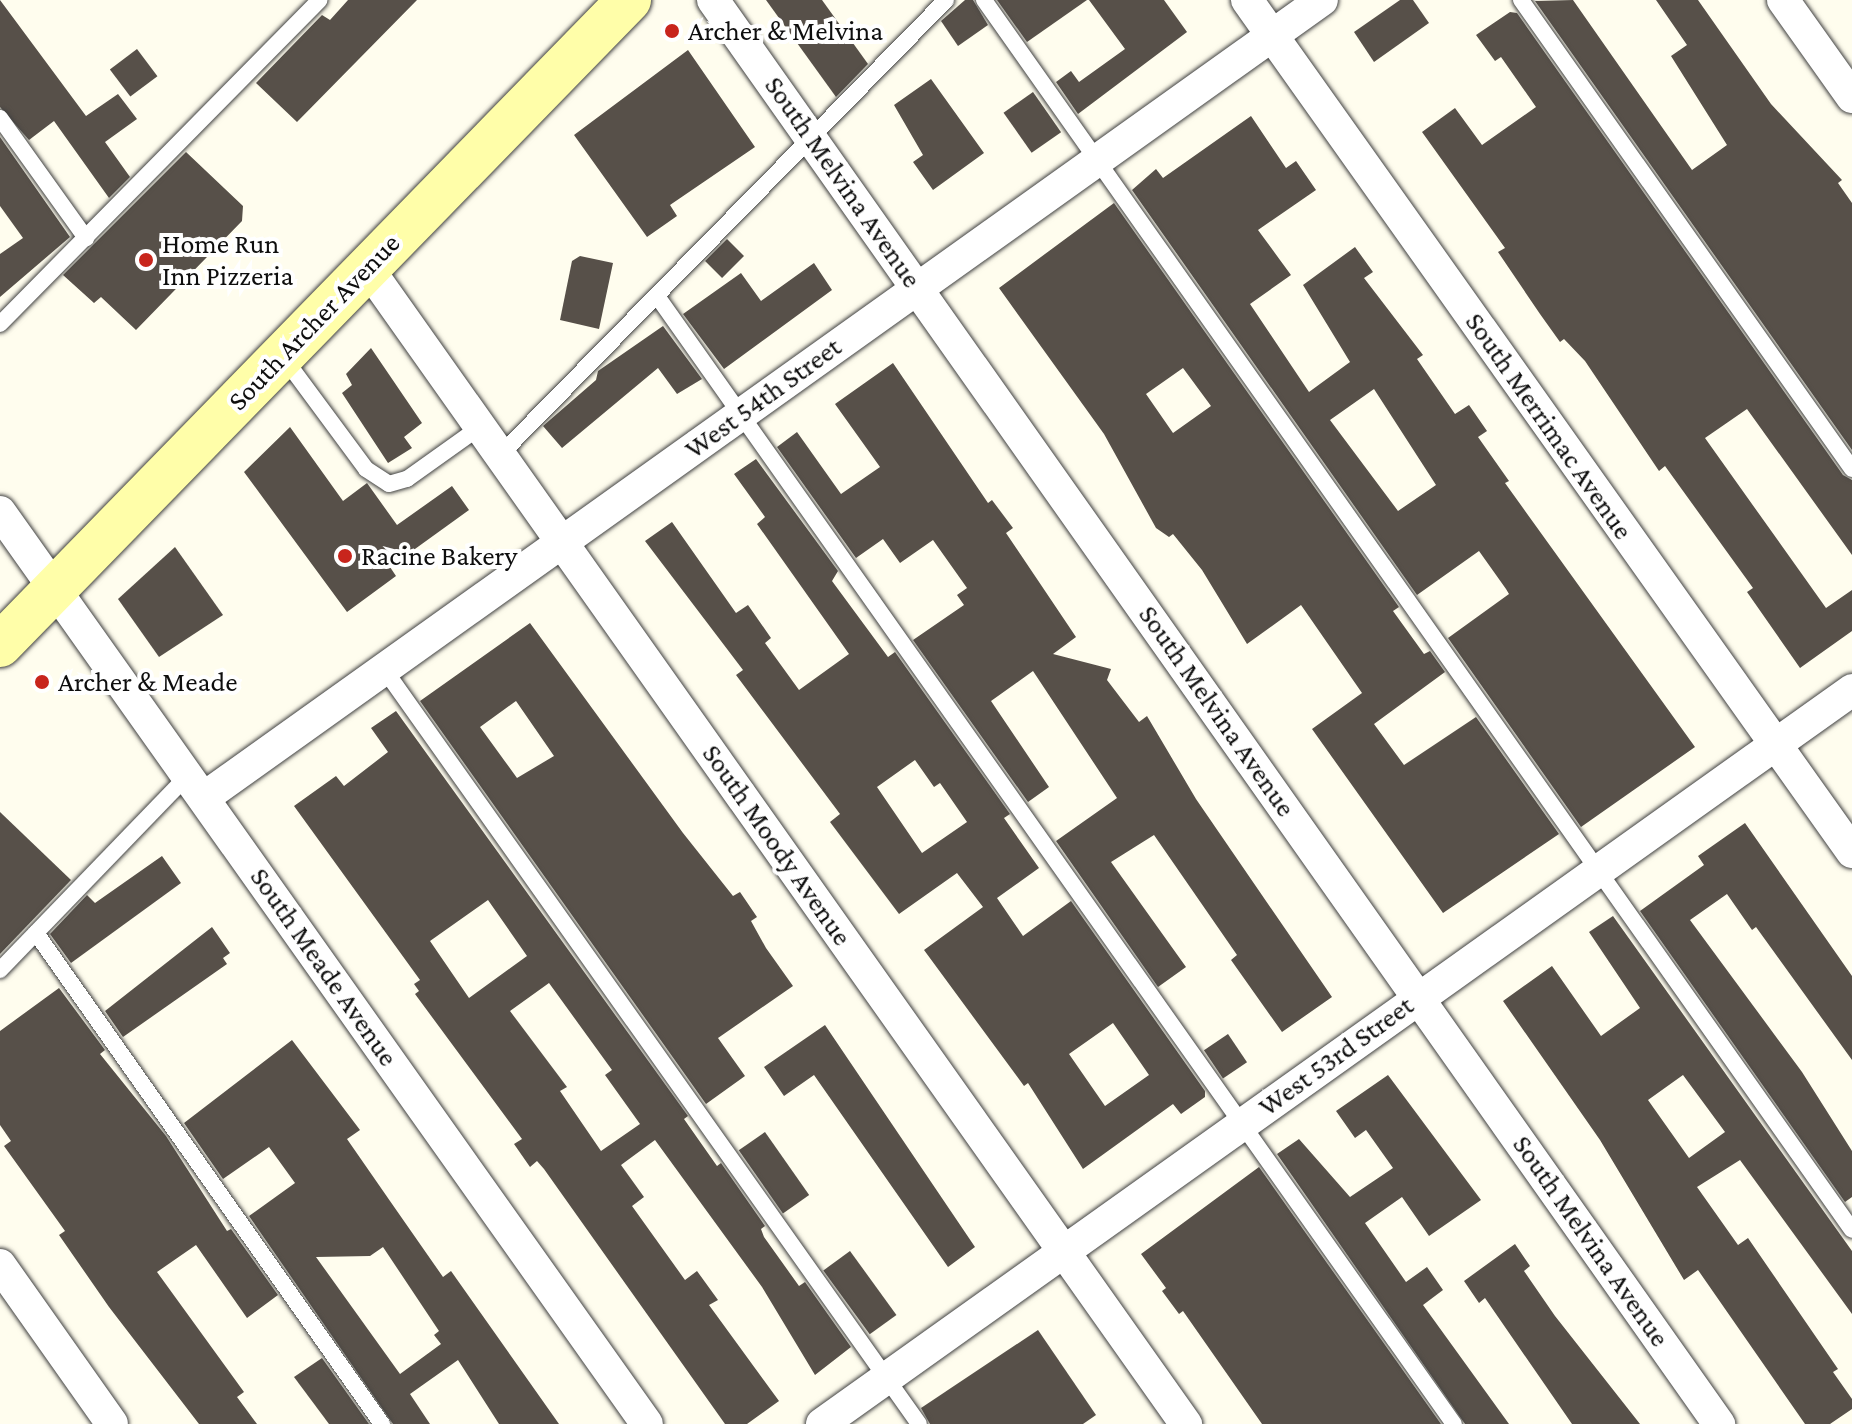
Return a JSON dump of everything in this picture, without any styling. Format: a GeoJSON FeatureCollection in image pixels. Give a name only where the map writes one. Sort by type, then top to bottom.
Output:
{"type":"FeatureCollection","features":[{"type":"Feature","properties":{"kind":"main road","name":"South Archer Avenue"},"geometry":{"type":"LineString","coordinates":[[0,645],[629,0]]}},
{"type":"Feature","properties":{"kind":"street","name":"South Melvina Avenue"},"geometry":{"type":"LineString","coordinates":[[713,0],[1719,1424]]}},
{"type":"Feature","properties":{"kind":"street","name":"South Merrimac Avenue"},"geometry":{"type":"LineString","coordinates":[[1247,0],[1852,852]]}},
{"type":"Feature","properties":{"kind":"street","name":"West 54th Street"},"geometry":{"type":"LineString","coordinates":[[196,786],[384,669],[1322,0]]}},
{"type":"Feature","properties":{"kind":"street"},"geometry":{"type":"LineString","coordinates":[[1783,0],[1852,97]]}},
{"type":"Feature","properties":{"kind":"street","name":"South Moody Avenue"},"geometry":{"type":"LineString","coordinates":[[367,267],[1186,1424]]}},
{"type":"Feature","properties":{"kind":"street","name":"South Meade Avenue"},"geometry":{"type":"LineString","coordinates":[[0,512],[647,1424]]}},
{"type":"Feature","properties":{"kind":"street","name":"West 53rd Street"},"geometry":{"type":"LineString","coordinates":[[822,1424],[1852,690]]}},
{"type":"Feature","properties":{"kind":"street"},"geometry":{"type":"LineString","coordinates":[[0,1265],[112,1424]]}},
{"type":"Feature","properties":{"kind":"lane"},"geometry":{"type":"LineString","coordinates":[[0,324],[320,0]]}},
{"type":"Feature","properties":{"kind":"lane"},"geometry":{"type":"LineString","coordinates":[[500,455],[946,0]]}},
{"type":"Feature","properties":{"kind":"lane"},"geometry":{"type":"LineString","coordinates":[[984,0],[1852,1230]]}},
{"type":"Feature","properties":{"kind":"lane"},"geometry":{"type":"LineString","coordinates":[[1521,0],[1852,469]]}},
{"type":"Feature","properties":{"kind":"lane"},"geometry":{"type":"LineString","coordinates":[[0,118],[86,238]]}},
{"type":"Feature","properties":{"kind":"lane"},"geometry":{"type":"LineString","coordinates":[[657,296],[1454,1424]]}},
{"type":"Feature","properties":{"kind":"lane"},"geometry":{"type":"LineString","coordinates":[[281,354],[366,469],[389,484],[407,479],[480,427]]}},
{"type":"Feature","properties":{"kind":"lane"},"geometry":{"type":"LineString","coordinates":[[384,669],[919,1424]]}},
{"type":"Feature","properties":{"kind":"lane"},"geometry":{"type":"LineString","coordinates":[[0,970],[196,786]]}},
{"type":"Feature","properties":{"kind":"lane"},"geometry":{"type":"LineString","coordinates":[[36,933],[382,1424]]}},
{"type":"Feature","properties":{"kind":"building"},"geometry":{"type":"Polygon","coordinates":[[[0,0],[86,116],[118,94],[137,119],[105,142],[130,177],[109,198],[54,121],[29,140],[0,107],[0,0]]]}},
{"type":"Feature","properties":{"kind":"building"},"geometry":{"type":"Polygon","coordinates":[[[348,0],[417,0],[297,122],[256,83],[322,15],[330,20],[348,0]]]}},
{"type":"Feature","properties":{"kind":"building"},"geometry":{"type":"Polygon","coordinates":[[[766,0],[822,0],[868,64],[836,97],[766,0]]]}},
{"type":"Feature","properties":{"kind":"building"},"geometry":{"type":"Polygon","coordinates":[[[965,0],[973,0],[988,25],[958,46],[941,21],[965,0]]]}},
{"type":"Feature","properties":{"kind":"building"},"geometry":{"type":"Polygon","coordinates":[[[997,0],[1087,0],[1027,42],[997,0]]]}},
{"type":"Feature","properties":{"kind":"building"},"geometry":{"type":"Polygon","coordinates":[[[1089,0],[1164,0],[1187,32],[1078,114],[1056,82],[1071,71],[1079,82],[1125,49],[1089,0]]]}},
{"type":"Feature","properties":{"kind":"building"},"geometry":{"type":"Polygon","coordinates":[[[1400,0],[1413,0],[1429,23],[1374,62],[1354,32],[1400,0]]]}},
{"type":"Feature","properties":{"kind":"building"},"geometry":{"type":"Polygon","coordinates":[[[1573,0],[1692,170],[1727,145],[1671,56],[1687,45],[1656,0],[1698,0],[1771,104],[1842,180],[1838,183],[1852,203],[1852,450],[1535,1],[1573,0]]]}},
{"type":"Feature","properties":{"kind":"building"},"geometry":{"type":"Polygon","coordinates":[[[1510,12],[1517,13],[1843,475],[1852,480],[1852,555],[1747,409],[1705,438],[1826,608],[1852,590],[1852,631],[1800,668],[1747,592],[1753,588],[1665,466],[1659,471],[1585,361],[1564,339],[1560,342],[1540,314],[1498,252],[1505,248],[1422,132],[1455,108],[1482,145],[1536,107],[1501,57],[1495,61],[1476,35],[1510,12]]]}},
{"type":"Feature","properties":{"kind":"building"},"geometry":{"type":"Polygon","coordinates":[[[137,49],[157,76],[130,97],[110,69],[137,49]]]}},
{"type":"Feature","properties":{"kind":"building"},"geometry":{"type":"Polygon","coordinates":[[[688,50],[755,147],[670,205],[677,216],[647,237],[574,135],[688,50]]]}},
{"type":"Feature","properties":{"kind":"building"},"geometry":{"type":"Polygon","coordinates":[[[931,79],[984,153],[933,190],[913,162],[923,155],[894,105],[931,79]]]}},
{"type":"Feature","properties":{"kind":"building"},"geometry":{"type":"Polygon","coordinates":[[[1033,92],[1061,132],[1032,153],[1004,113],[1033,92]]]}},
{"type":"Feature","properties":{"kind":"building"},"geometry":{"type":"Polygon","coordinates":[[[1251,116],[1286,168],[1296,161],[1316,190],[1258,230],[1291,275],[1250,304],[1309,392],[1350,362],[1303,285],[1355,247],[1373,272],[1364,278],[1423,355],[1417,359],[1455,414],[1469,405],[1487,431],[1478,437],[1509,481],[1505,483],[1695,747],[1581,827],[1448,638],[1509,594],[1506,589],[1479,551],[1417,595],[1132,190],[1156,169],[1163,178],[1251,116]],[[1374,389],[1330,420],[1398,511],[1436,485],[1374,389]]]}},
{"type":"Feature","properties":{"kind":"building"},"geometry":{"type":"Polygon","coordinates":[[[0,137],[70,237],[0,297],[0,254],[23,238],[0,206],[0,137]]]}},
{"type":"Feature","properties":{"kind":"building","name":"Home Run Inn Pizzeria"},"geometry":{"type":"Polygon","coordinates":[[[186,152],[243,206],[242,221],[136,330],[101,297],[94,303],[63,275],[186,152]]]}},
{"type":"Feature","properties":{"kind":"building"},"geometry":{"type":"Polygon","coordinates":[[[1114,203],[1399,607],[1393,611],[1424,654],[1430,651],[1445,672],[1374,724],[1404,765],[1476,717],[1559,834],[1443,913],[1312,729],[1362,693],[1301,605],[1247,644],[1202,570],[1173,534],[1169,537],[1156,528],[1104,434],[999,288],[1114,203]],[[1183,368],[1146,394],[1173,433],[1211,406],[1183,368]]]}},
{"type":"Feature","properties":{"kind":"building"},"geometry":{"type":"Polygon","coordinates":[[[727,239],[744,256],[722,278],[705,261],[727,239]]]}},
{"type":"Feature","properties":{"kind":"building"},"geometry":{"type":"Polygon","coordinates":[[[580,256],[613,263],[599,329],[560,320],[572,261],[580,256]]]}},
{"type":"Feature","properties":{"kind":"building"},"geometry":{"type":"Polygon","coordinates":[[[814,263],[832,290],[724,369],[683,314],[741,273],[761,301],[814,263]]]}},
{"type":"Feature","properties":{"kind":"building"},"geometry":{"type":"Polygon","coordinates":[[[663,326],[702,379],[677,394],[658,368],[562,448],[543,426],[596,380],[598,371],[663,326]]]}},
{"type":"Feature","properties":{"kind":"building"},"geometry":{"type":"Polygon","coordinates":[[[371,348],[422,423],[404,437],[412,448],[388,463],[342,393],[352,385],[346,374],[371,348]]]}},
{"type":"Feature","properties":{"kind":"building"},"geometry":{"type":"Polygon","coordinates":[[[893,363],[988,503],[992,500],[1013,528],[1006,533],[1076,637],[1053,654],[1111,669],[1107,680],[1139,722],[1147,716],[1196,799],[1332,997],[1282,1032],[1231,960],[1237,955],[1154,835],[1111,862],[1186,967],[1158,987],[1056,841],[1117,798],[1033,671],[991,701],[1049,787],[1028,802],[913,640],[964,605],[957,595],[967,588],[933,540],[900,563],[883,539],[856,558],[777,447],[797,432],[841,494],[880,467],[835,404],[893,363]]]}},
{"type":"Feature","properties":{"kind":"building"},"geometry":{"type":"Polygon","coordinates":[[[290,427],[343,501],[367,483],[397,525],[452,486],[469,510],[390,567],[396,576],[347,612],[244,472],[290,427]]]}},
{"type":"Feature","properties":{"kind":"building"},"geometry":{"type":"Polygon","coordinates":[[[756,459],[838,571],[832,581],[888,657],[895,652],[1010,814],[1004,818],[1039,868],[997,898],[1023,936],[1071,901],[1205,1091],[1205,1097],[1181,1114],[1173,1104],[1083,1169],[1028,1083],[1024,1086],[924,950],[983,907],[957,873],[899,914],[830,822],[840,814],[736,675],[743,670],[645,541],[672,522],[736,613],[748,605],[771,638],[765,643],[799,690],[849,654],[757,524],[765,517],[734,474],[756,459]],[[915,760],[877,787],[922,853],[967,822],[940,783],[934,787],[915,760]],[[1113,1023],[1069,1054],[1105,1106],[1149,1075],[1113,1023]]]}},
{"type":"Feature","properties":{"kind":"building"},"geometry":{"type":"Polygon","coordinates":[[[175,547],[223,615],[159,657],[118,599],[175,547]]]}},
{"type":"Feature","properties":{"kind":"building"},"geometry":{"type":"Polygon","coordinates":[[[530,623],[683,833],[733,896],[740,892],[757,917],[751,921],[766,948],[793,986],[718,1038],[745,1076],[706,1104],[420,701],[530,623]],[[516,701],[480,727],[517,778],[554,756],[516,701]]]}},
{"type":"Feature","properties":{"kind":"building"},"geometry":{"type":"Polygon","coordinates":[[[396,711],[688,1116],[684,1119],[717,1166],[721,1163],[765,1226],[761,1229],[764,1237],[799,1286],[805,1282],[851,1347],[815,1375],[762,1287],[655,1140],[621,1165],[644,1197],[632,1206],[685,1280],[697,1271],[718,1300],[709,1305],[779,1401],[747,1424],[725,1424],[544,1169],[537,1161],[530,1167],[514,1144],[522,1139],[415,994],[419,991],[414,984],[420,980],[294,806],[336,776],[344,786],[388,752],[371,728],[396,711]],[[488,900],[430,941],[469,998],[527,956],[488,900]],[[549,983],[510,1011],[567,1087],[560,1091],[601,1151],[640,1124],[605,1075],[612,1070],[549,983]]]}},
{"type":"Feature","properties":{"kind":"building"},"geometry":{"type":"Polygon","coordinates":[[[0,812],[71,880],[0,954],[0,812]]]}},
{"type":"Feature","properties":{"kind":"building"},"geometry":{"type":"Polygon","coordinates":[[[1745,823],[1852,976],[1852,1060],[1756,927],[1752,930],[1727,894],[1690,920],[1802,1072],[1852,1151],[1852,1197],[1845,1202],[1640,911],[1704,865],[1698,856],[1745,823]]]}},
{"type":"Feature","properties":{"kind":"building"},"geometry":{"type":"Polygon","coordinates":[[[162,856],[181,883],[71,963],[50,934],[87,895],[95,903],[162,856]]]}},
{"type":"Feature","properties":{"kind":"building"},"geometry":{"type":"Polygon","coordinates":[[[1613,916],[1852,1251],[1852,1314],[1740,1160],[1697,1187],[1738,1245],[1748,1238],[1838,1369],[1833,1372],[1852,1399],[1852,1409],[1830,1424],[1805,1424],[1698,1270],[1684,1280],[1600,1140],[1503,1001],[1552,966],[1601,1036],[1640,1008],[1589,932],[1613,916]],[[1683,1075],[1648,1100],[1689,1158],[1725,1132],[1683,1075]]]}},
{"type":"Feature","properties":{"kind":"building"},"geometry":{"type":"Polygon","coordinates":[[[212,927],[230,953],[223,958],[227,964],[123,1037],[105,1011],[212,927]]]}},
{"type":"Feature","properties":{"kind":"building"},"geometry":{"type":"Polygon","coordinates":[[[59,988],[105,1050],[100,1054],[166,1136],[227,1231],[231,1229],[278,1295],[247,1318],[196,1245],[157,1272],[244,1392],[237,1397],[257,1424],[199,1424],[109,1307],[59,1235],[65,1231],[4,1146],[11,1141],[0,1125],[0,1031],[59,988]]]}},
{"type":"Feature","properties":{"kind":"building"},"geometry":{"type":"Polygon","coordinates":[[[825,1025],[975,1247],[948,1267],[814,1075],[784,1096],[764,1067],[825,1025]]]}},
{"type":"Feature","properties":{"kind":"building"},"geometry":{"type":"Polygon","coordinates":[[[1228,1034],[1247,1062],[1223,1078],[1204,1050],[1228,1034]]]}},
{"type":"Feature","properties":{"kind":"building"},"geometry":{"type":"Polygon","coordinates":[[[292,1040],[360,1130],[347,1139],[390,1201],[443,1277],[451,1271],[559,1424],[499,1424],[458,1360],[410,1394],[430,1424],[393,1424],[249,1216],[295,1183],[269,1147],[223,1179],[184,1123],[292,1040]],[[383,1247],[370,1256],[316,1257],[400,1374],[441,1344],[434,1335],[439,1331],[383,1247]]]}},
{"type":"Feature","properties":{"kind":"building"},"geometry":{"type":"Polygon","coordinates":[[[1388,1075],[1481,1200],[1429,1236],[1402,1197],[1365,1223],[1406,1282],[1427,1267],[1443,1290],[1423,1305],[1509,1424],[1465,1424],[1277,1154],[1299,1139],[1350,1197],[1393,1168],[1366,1130],[1355,1138],[1336,1111],[1388,1075]]]}},
{"type":"Feature","properties":{"kind":"building"},"geometry":{"type":"Polygon","coordinates":[[[765,1132],[809,1195],[783,1213],[739,1150],[765,1132]]]}},
{"type":"Feature","properties":{"kind":"building"},"geometry":{"type":"Polygon","coordinates":[[[1259,1167],[1441,1424],[1262,1424],[1183,1311],[1179,1314],[1162,1291],[1166,1288],[1141,1254],[1259,1167]]]}},
{"type":"Feature","properties":{"kind":"building"},"geometry":{"type":"Polygon","coordinates":[[[1515,1244],[1530,1266],[1524,1271],[1555,1316],[1640,1424],[1572,1424],[1485,1298],[1479,1303],[1464,1281],[1515,1244]]]}},
{"type":"Feature","properties":{"kind":"building"},"geometry":{"type":"Polygon","coordinates":[[[850,1251],[896,1315],[870,1334],[823,1270],[850,1251]]]}},
{"type":"Feature","properties":{"kind":"building"},"geometry":{"type":"Polygon","coordinates":[[[1038,1330],[1096,1415],[1083,1424],[930,1424],[921,1408],[1038,1330]]]}},
{"type":"Feature","properties":{"kind":"building"},"geometry":{"type":"Polygon","coordinates":[[[322,1358],[369,1424],[329,1424],[294,1377],[322,1358]]]}},
{"type":"Feature","properties":{"kind":"place","name":"Archer & Melvina"},"geometry":{"type":"Point","coordinates":[672,31]}},
{"type":"Feature","properties":{"kind":"place","name":"Home Run Inn Pizzeria"},"geometry":{"type":"Point","coordinates":[146,260]}},
{"type":"Feature","properties":{"kind":"place","name":"Racine Bakery"},"geometry":{"type":"Point","coordinates":[345,556]}},
{"type":"Feature","properties":{"kind":"place","name":"Archer & Meade"},"geometry":{"type":"Point","coordinates":[42,682]}}]}
